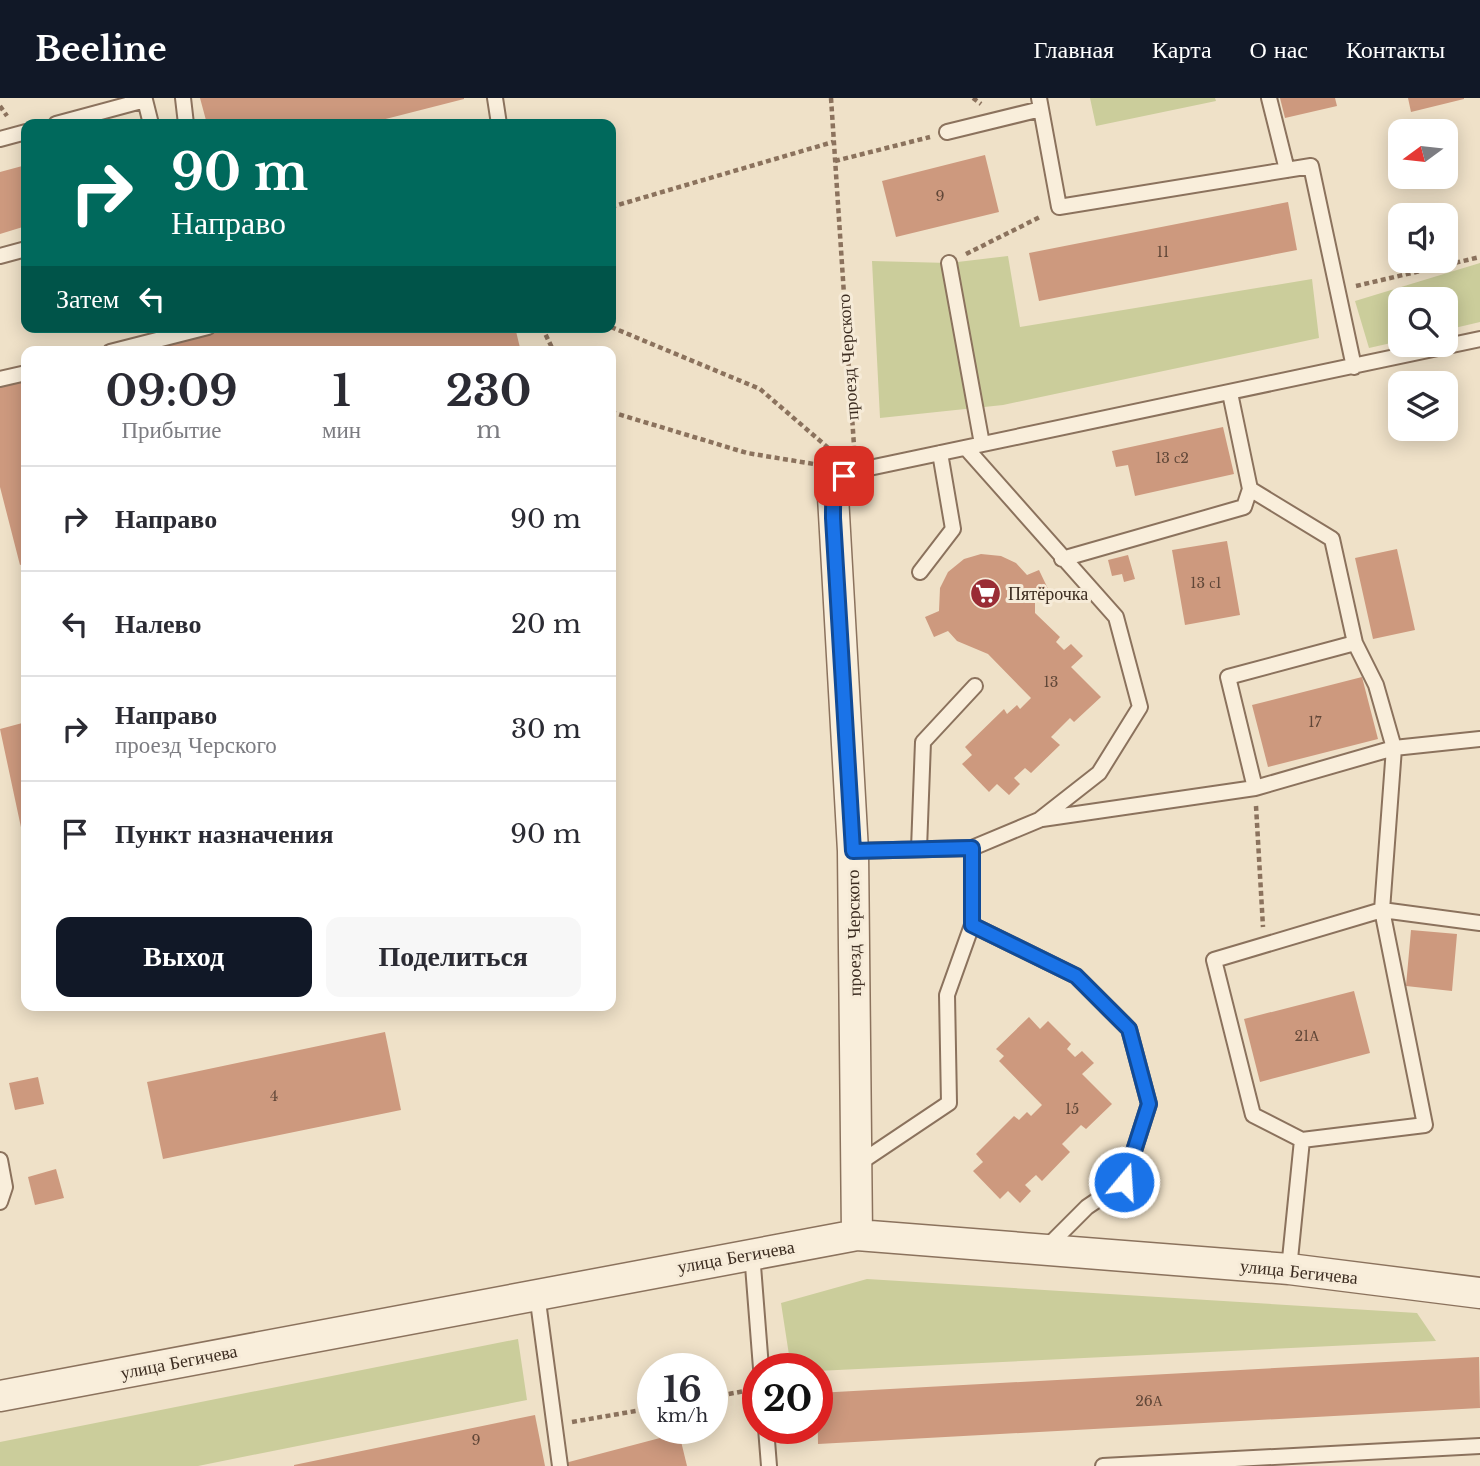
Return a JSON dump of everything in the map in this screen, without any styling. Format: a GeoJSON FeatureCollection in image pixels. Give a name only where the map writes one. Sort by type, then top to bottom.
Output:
{"type":"FeatureCollection","features":[{"type":"Feature","properties":{"kind":"street","name":"проезд Черского"},"geometry":{"type":"LineString","coordinates":[[855,471],[839,481],[833,496],[853,851],[858,1235]]}},
{"type":"Feature","properties":{"kind":"street","name":"улица Бегичева"},"geometry":{"type":"LineString","coordinates":[[0,1396],[858,1235],[1289,1269],[1480,1293]]}},
{"type":"Feature","properties":{"kind":"lane"},"geometry":{"type":"LineString","coordinates":[[183,98],[185,119]]}},
{"type":"Feature","properties":{"kind":"lane"},"geometry":{"type":"LineString","coordinates":[[495,98],[498,119]]}},
{"type":"Feature","properties":{"kind":"lane"},"geometry":{"type":"LineString","coordinates":[[1269,98],[1287,170]]}},
{"type":"Feature","properties":{"kind":"lane"},"geometry":{"type":"LineString","coordinates":[[75,119],[145,100],[150,119]]}},
{"type":"Feature","properties":{"kind":"lane"},"geometry":{"type":"LineString","coordinates":[[947,132],[1040,104],[1059,207],[1311,166],[1354,367]]}},
{"type":"Feature","properties":{"kind":"lane"},"geometry":{"type":"LineString","coordinates":[[0,139],[21,133]]}},
{"type":"Feature","properties":{"kind":"lane"},"geometry":{"type":"LineString","coordinates":[[0,256],[21,250]]}},
{"type":"Feature","properties":{"kind":"lane"},"geometry":{"type":"LineString","coordinates":[[949,263],[982,444]]}},
{"type":"Feature","properties":{"kind":"lane"},"geometry":{"type":"LineString","coordinates":[[134,346],[184,333]]}},
{"type":"Feature","properties":{"kind":"lane"},"geometry":{"type":"LineString","coordinates":[[855,471],[1480,339]]}},
{"type":"Feature","properties":{"kind":"lane"},"geometry":{"type":"LineString","coordinates":[[0,379],[21,374]]}},
{"type":"Feature","properties":{"kind":"lane"},"geometry":{"type":"LineString","coordinates":[[1062,559],[1244,507],[1250,489],[1230,393]]}},
{"type":"Feature","properties":{"kind":"lane"},"geometry":{"type":"LineString","coordinates":[[966,448],[1116,617],[1140,707],[1099,773],[1039,820]]}},
{"type":"Feature","properties":{"kind":"lane"},"geometry":{"type":"LineString","coordinates":[[920,572],[953,528],[940,453]]}},
{"type":"Feature","properties":{"kind":"lane"},"geometry":{"type":"LineString","coordinates":[[1250,489],[1332,539],[1355,643],[1376,685],[1394,748],[1382,910],[1426,1125],[1301,1140],[1253,1115],[1214,960],[1382,910],[1480,923]]}},
{"type":"Feature","properties":{"kind":"lane"},"geometry":{"type":"LineString","coordinates":[[1255,788],[1228,677],[1355,643]]}},
{"type":"Feature","properties":{"kind":"lane"},"geometry":{"type":"LineString","coordinates":[[919,849],[923,742],[975,686]]}},
{"type":"Feature","properties":{"kind":"lane"},"geometry":{"type":"LineString","coordinates":[[853,851],[972,848],[1039,820],[1255,788],[1394,748],[1480,739]]}},
{"type":"Feature","properties":{"kind":"lane"},"geometry":{"type":"LineString","coordinates":[[858,1164],[949,1103],[947,995],[972,925],[972,848]]}},
{"type":"Feature","properties":{"kind":"lane"},"geometry":{"type":"LineString","coordinates":[[972,925],[1076,976],[1129,1029],[1149,1104],[1124,1182],[1087,1207],[1044,1250]]}},
{"type":"Feature","properties":{"kind":"lane"},"geometry":{"type":"LineString","coordinates":[[1289,1269],[1301,1140]]}},
{"type":"Feature","properties":{"kind":"lane"},"geometry":{"type":"LineString","coordinates":[[0,1160],[5,1187],[0,1202]]}},
{"type":"Feature","properties":{"kind":"lane"},"geometry":{"type":"LineString","coordinates":[[752,1253],[760,1353]]}},
{"type":"Feature","properties":{"kind":"lane"},"geometry":{"type":"LineString","coordinates":[[537,1294],[560,1466]]}},
{"type":"Feature","properties":{"kind":"lane"},"geometry":{"type":"LineString","coordinates":[[767,1444],[769,1466]]}},
{"type":"Feature","properties":{"kind":"lane"},"geometry":{"type":"LineString","coordinates":[[1103,1466],[1480,1446]]}},
{"type":"Feature","properties":{"kind":"path","name":"проезд Черского"},"geometry":{"type":"LineString","coordinates":[[831,98],[855,471]]}},
{"type":"Feature","properties":{"kind":"path"},"geometry":{"type":"LineString","coordinates":[[835,161],[947,132]]}},
{"type":"Feature","properties":{"kind":"path"},"geometry":{"type":"LineString","coordinates":[[616,206],[834,142]]}},
{"type":"Feature","properties":{"kind":"path"},"geometry":{"type":"LineString","coordinates":[[949,263],[1059,207]]}},
{"type":"Feature","properties":{"kind":"path"},"geometry":{"type":"LineString","coordinates":[[1338,290],[1480,257]]}},
{"type":"Feature","properties":{"kind":"path"},"geometry":{"type":"LineString","coordinates":[[616,329],[760,389],[855,471]]}},
{"type":"Feature","properties":{"kind":"path"},"geometry":{"type":"LineString","coordinates":[[616,414],[747,453],[855,471]]}},
{"type":"Feature","properties":{"kind":"path"},"geometry":{"type":"LineString","coordinates":[[1255,788],[1264,945]]}},
{"type":"Feature","properties":{"kind":"path"},"geometry":{"type":"LineString","coordinates":[[554,1425],[637,1411]]}},
{"type":"Feature","properties":{"kind":"green space"},"geometry":{"type":"Polygon","coordinates":[[[1090,98],[1215,98],[1216,101],[1096,126],[1090,98]]]}},
{"type":"Feature","properties":{"kind":"green space"},"geometry":{"type":"Polygon","coordinates":[[[1008,256],[1020,327],[1312,279],[1319,338],[1003,405],[880,418],[872,261],[949,263],[1008,256]]]}},
{"type":"Feature","properties":{"kind":"green space"},"geometry":{"type":"Polygon","coordinates":[[[1480,263],[1480,322],[1458,327],[1458,287],[1401,287],[1447,273],[1458,273],[1458,270],[1480,263]]]}},
{"type":"Feature","properties":{"kind":"green space"},"geometry":{"type":"Polygon","coordinates":[[[1388,291],[1388,344],[1369,348],[1355,301],[1388,291]]]}},
{"type":"Feature","properties":{"kind":"green space"},"geometry":{"type":"Polygon","coordinates":[[[867,1279],[1417,1313],[1436,1341],[833,1370],[833,1353],[789,1353],[781,1303],[867,1279]]]}},
{"type":"Feature","properties":{"kind":"green space"},"geometry":{"type":"Polygon","coordinates":[[[518,1339],[527,1400],[198,1466],[0,1466],[0,1442],[518,1339]]]}},
{"type":"Feature","properties":{"kind":"building"},"geometry":{"type":"Polygon","coordinates":[[[200,98],[464,98],[386,119],[206,119],[200,98]]]}},
{"type":"Feature","properties":{"kind":"building"},"geometry":{"type":"Polygon","coordinates":[[[1280,98],[1335,98],[1337,106],[1285,118],[1280,98]]]}},
{"type":"Feature","properties":{"kind":"building"},"geometry":{"type":"Polygon","coordinates":[[[1408,98],[1464,98],[1464,99],[1411,112],[1408,98]]]}},
{"type":"Feature","properties":{"kind":"building"},"geometry":{"type":"Polygon","coordinates":[[[985,155],[999,212],[896,237],[882,181],[985,155]]]}},
{"type":"Feature","properties":{"kind":"building"},"geometry":{"type":"Polygon","coordinates":[[[21,166],[21,228],[0,234],[0,172],[21,166]]]}},
{"type":"Feature","properties":{"kind":"building"},"geometry":{"type":"Polygon","coordinates":[[[1288,202],[1297,250],[1039,301],[1029,253],[1288,202]]]}},
{"type":"Feature","properties":{"kind":"building"},"geometry":{"type":"Polygon","coordinates":[[[210,333],[516,333],[520,346],[162,346],[210,333]]]}},
{"type":"Feature","properties":{"kind":"building"},"geometry":{"type":"Polygon","coordinates":[[[21,380],[20,565],[0,487],[0,386],[21,380]]]}},
{"type":"Feature","properties":{"kind":"building"},"geometry":{"type":"Polygon","coordinates":[[[1223,427],[1234,474],[1135,496],[1128,465],[1116,467],[1112,451],[1223,427]]]}},
{"type":"Feature","properties":{"kind":"building"},"geometry":{"type":"Polygon","coordinates":[[[1227,541],[1240,615],[1185,625],[1172,550],[1227,541]]]}},
{"type":"Feature","properties":{"kind":"building"},"geometry":{"type":"Polygon","coordinates":[[[1397,549],[1415,630],[1373,639],[1355,558],[1397,549]]]}},
{"type":"Feature","properties":{"kind":"building"},"geometry":{"type":"Polygon","coordinates":[[[981,554],[1001,556],[1016,563],[1027,575],[1039,570],[1049,591],[1035,597],[1035,613],[1060,637],[1056,642],[1064,650],[1071,644],[1083,656],[1071,667],[1101,697],[1074,722],[1070,718],[1051,737],[1060,745],[1031,773],[1025,768],[1014,778],[1020,784],[1009,795],[997,784],[989,792],[962,764],[972,755],[965,747],[1004,709],[1007,714],[1017,705],[1020,709],[1031,698],[988,654],[957,641],[948,631],[934,637],[925,617],[939,611],[940,588],[948,572],[964,559],[981,554]]]}},
{"type":"Feature","properties":{"kind":"building"},"geometry":{"type":"Polygon","coordinates":[[[1128,555],[1135,579],[1124,582],[1122,574],[1112,576],[1108,560],[1128,555]]]}},
{"type":"Feature","properties":{"kind":"building"},"geometry":{"type":"Polygon","coordinates":[[[1362,677],[1378,739],[1268,767],[1252,705],[1362,677]]]}},
{"type":"Feature","properties":{"kind":"building"},"geometry":{"type":"Polygon","coordinates":[[[21,723],[21,827],[0,729],[21,723]]]}},
{"type":"Feature","properties":{"kind":"building"},"geometry":{"type":"Polygon","coordinates":[[[1411,930],[1457,934],[1452,991],[1406,986],[1411,930]]]}},
{"type":"Feature","properties":{"kind":"building"},"geometry":{"type":"Polygon","coordinates":[[[1354,991],[1370,1053],[1260,1082],[1244,1019],[1354,991]]]}},
{"type":"Feature","properties":{"kind":"building"},"geometry":{"type":"Polygon","coordinates":[[[1029,1017],[1040,1029],[1048,1021],[1071,1044],[1067,1049],[1075,1057],[1082,1051],[1094,1063],[1082,1074],[1112,1104],[1086,1129],[1081,1125],[1062,1144],[1070,1152],[1042,1181],[1036,1175],[1025,1185],[1031,1191],[1020,1203],[1008,1191],[1000,1199],[973,1171],[983,1162],[976,1154],[1014,1116],[1019,1120],[1027,1112],[1031,1116],[1042,1105],[999,1061],[1004,1056],[996,1049],[1029,1017]]]}},
{"type":"Feature","properties":{"kind":"building"},"geometry":{"type":"Polygon","coordinates":[[[385,1032],[401,1110],[163,1159],[147,1082],[385,1032]]]}},
{"type":"Feature","properties":{"kind":"building"},"geometry":{"type":"Polygon","coordinates":[[[38,1077],[44,1104],[15,1110],[9,1083],[38,1077]]]}},
{"type":"Feature","properties":{"kind":"building"},"geometry":{"type":"Polygon","coordinates":[[[56,1169],[64,1198],[35,1205],[28,1177],[56,1169]]]}},
{"type":"Feature","properties":{"kind":"building"},"geometry":{"type":"Polygon","coordinates":[[[1479,1357],[1480,1408],[833,1443],[833,1392],[1479,1357]]]}},
{"type":"Feature","properties":{"kind":"building"},"geometry":{"type":"Polygon","coordinates":[[[535,1415],[545,1466],[294,1466],[294,1465],[535,1415]]]}},
{"type":"Feature","properties":{"kind":"building"},"geometry":{"type":"Polygon","coordinates":[[[637,1444],[682,1444],[687,1466],[566,1466],[565,1463],[637,1444]]]}},
{"type":"Feature","properties":{"kind":"place","name":"Пятёрочка"},"geometry":{"type":"Point","coordinates":[985,594]}},
{"type":"Feature","properties":{"kind":"route"},"geometry":{"type":"LineString","coordinates":[[844,476],[833,496],[833,518],[853,851],[972,848],[972,925],[1076,976],[1129,1029],[1149,1104],[1124,1182]]}}]}
